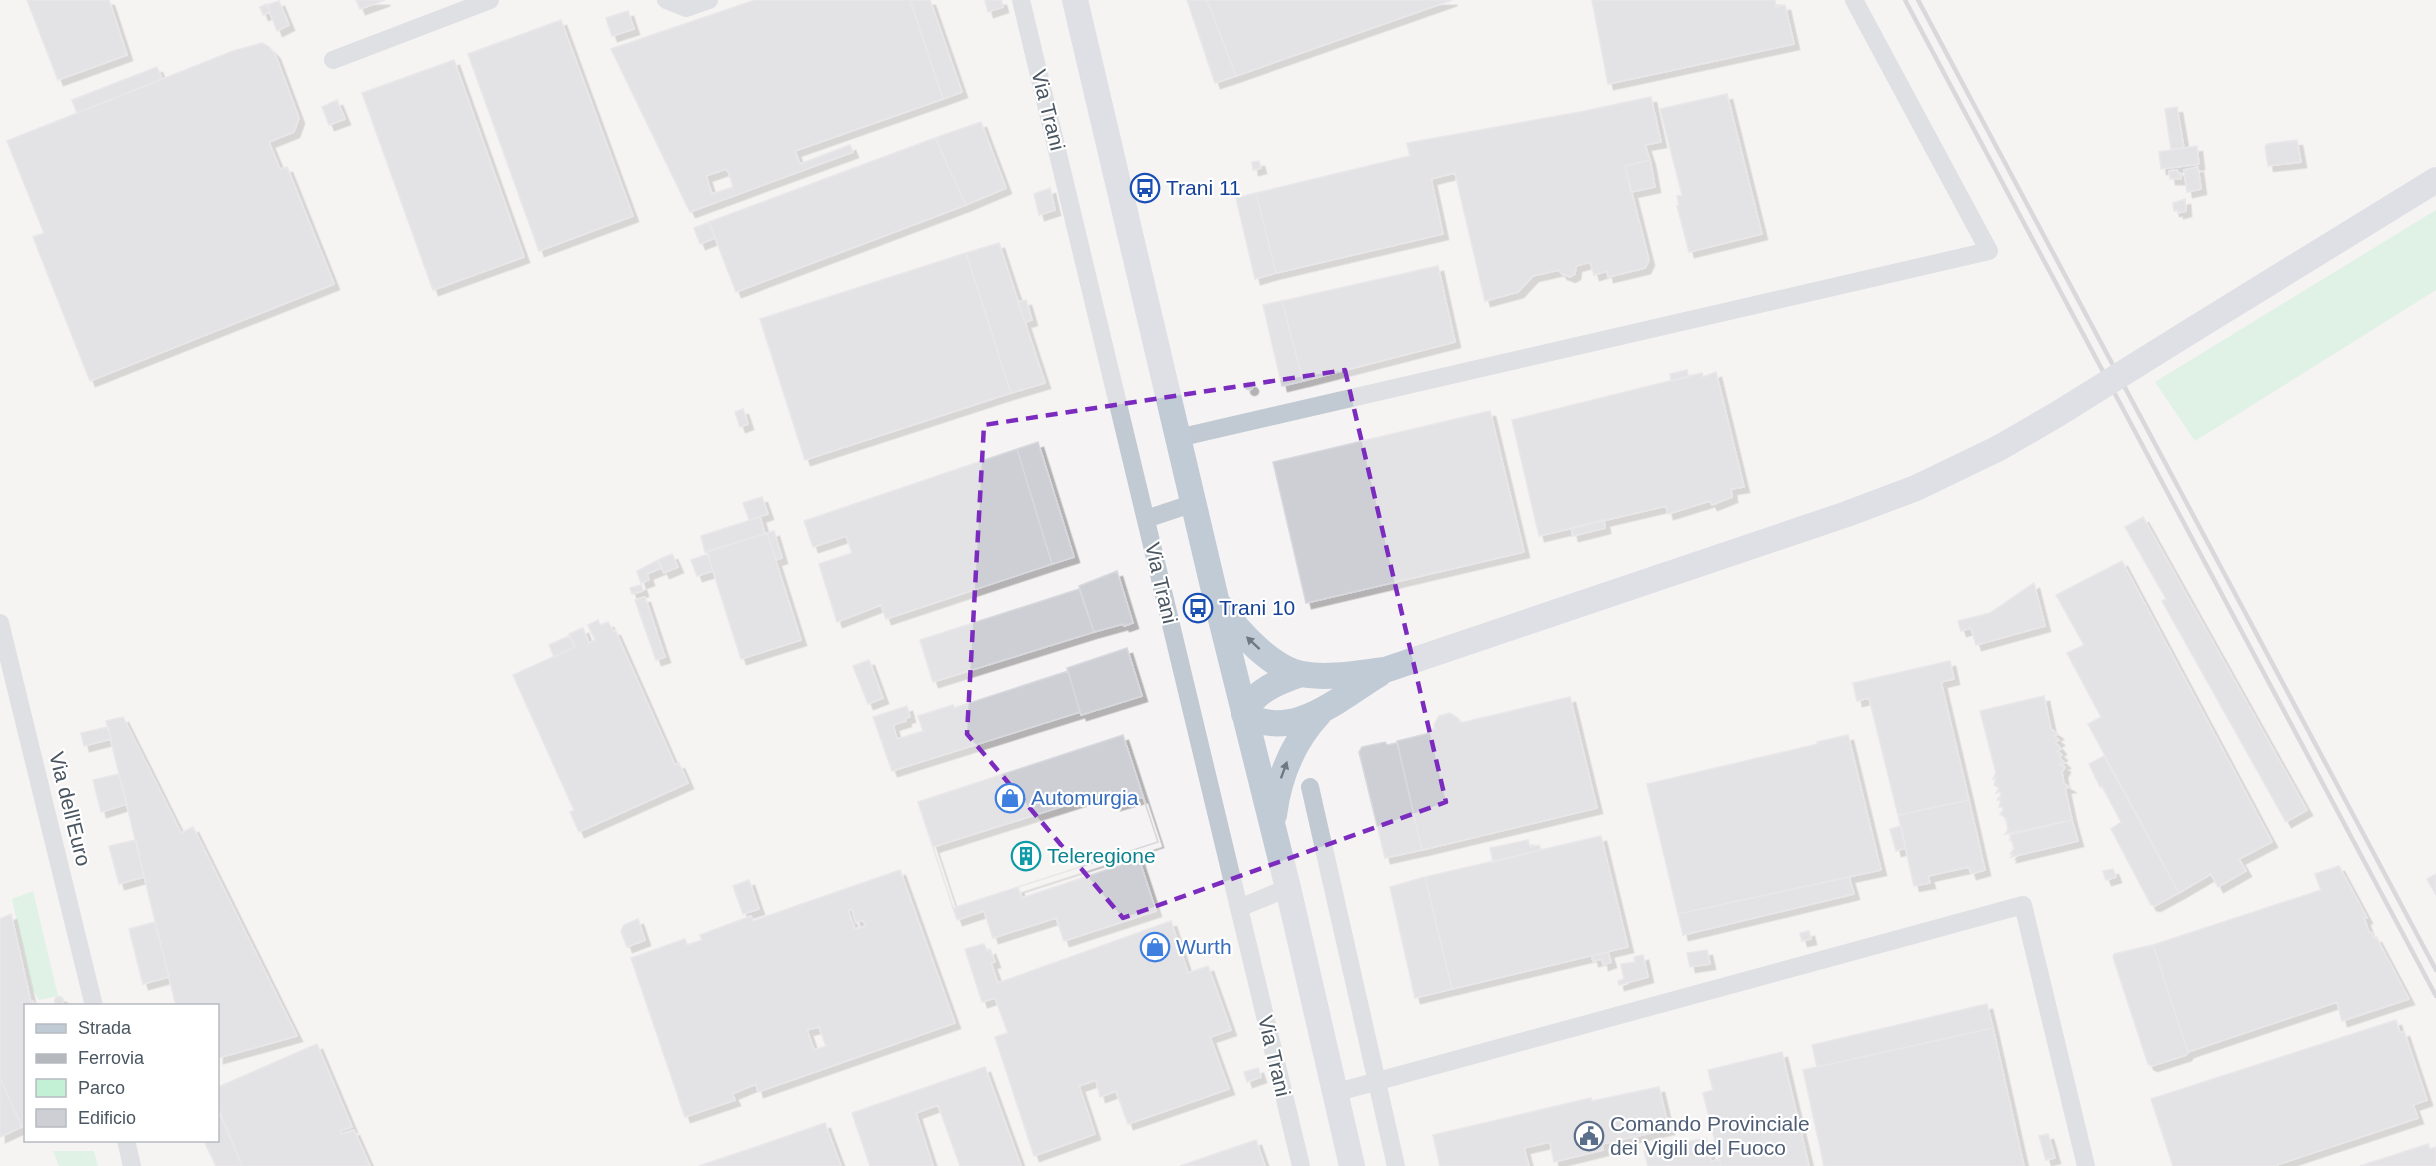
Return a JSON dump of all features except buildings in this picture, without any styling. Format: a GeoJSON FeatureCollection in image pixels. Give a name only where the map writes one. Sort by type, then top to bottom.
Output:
{"type":"FeatureCollection","features":[{"type":"Feature","properties":{"kind":"street"},"geometry":{"type":"LineString","coordinates":[[333,60],[490,0]]}},
{"type":"Feature","properties":{"kind":"street"},"geometry":{"type":"LineString","coordinates":[[666,0],[686,8],[709,0]]}},
{"type":"Feature","properties":{"kind":"street","name":"Via Trani"},"geometry":{"type":"LineString","coordinates":[[1021,0],[1301,1166]]}},
{"type":"Feature","properties":{"kind":"street"},"geometry":{"type":"LineString","coordinates":[[1075,0],[1216,599],[1288,888],[1352,1166]]}},
{"type":"Feature","properties":{"kind":"street"},"geometry":{"type":"LineString","coordinates":[[1178,438],[1989,251],[1854,0]]}},
{"type":"Feature","properties":{"kind":"street"},"geometry":{"type":"LineString","coordinates":[[1216,599],[1252,643],[1278,664],[1301,674],[1332,675],[1385,670],[1847,514],[1916,488],[1999,448],[2436,180]]}},
{"type":"Feature","properties":{"kind":"street"},"geometry":{"type":"LineString","coordinates":[[1146,519],[1194,503]]}},
{"type":"Feature","properties":{"kind":"street","name":"Via dell'Euro"},"geometry":{"type":"LineString","coordinates":[[0,624],[93,1004]]}},
{"type":"Feature","properties":{"kind":"street"},"geometry":{"type":"LineString","coordinates":[[1244,714],[1263,722],[1286,724],[1303,720],[1385,670]]}},
{"type":"Feature","properties":{"kind":"street"},"geometry":{"type":"LineString","coordinates":[[1244,714],[1254,699],[1266,689],[1301,674]]}},
{"type":"Feature","properties":{"kind":"street"},"geometry":{"type":"LineString","coordinates":[[1273,828],[1281,777],[1292,749],[1309,725],[1329,705]]}},
{"type":"Feature","properties":{"kind":"street"},"geometry":{"type":"LineString","coordinates":[[1310,787],[1396,1166]]}},
{"type":"Feature","properties":{"kind":"street"},"geometry":{"type":"LineString","coordinates":[[1239,908],[1288,888]]}},
{"type":"Feature","properties":{"kind":"street"},"geometry":{"type":"LineString","coordinates":[[1334,1093],[2023,905],[2086,1166]]}},
{"type":"Feature","properties":{"kind":"street"},"geometry":{"type":"LineString","coordinates":[[126,1142],[132,1166]]}},
{"type":"Feature","properties":{"kind":"highlighted area"},"geometry":{"type":"Polygon","coordinates":[[[1345,370],[1446,802],[1123,918],[967,734],[984,425],[1345,370]]]}},
{"type":"Feature","properties":{"kind":"green space"},"geometry":{"type":"Polygon","coordinates":[[[2436,210],[2436,290],[2195,441],[2155,382],[2436,210]]]}},
{"type":"Feature","properties":{"kind":"green space"},"geometry":{"type":"Polygon","coordinates":[[[33,891],[58,996],[39,1000],[33,990],[12,899],[33,891]]]}},
{"type":"Feature","properties":{"kind":"green space"},"geometry":{"type":"Polygon","coordinates":[[[53,1151],[94,1151],[98,1166],[59,1166],[53,1151]]]}},
{"type":"Feature","properties":{"kind":"railway"},"geometry":{"type":"LineString","coordinates":[[1905,0],[2436,996]]}},
{"type":"Feature","properties":{"kind":"railway"},"geometry":{"type":"LineString","coordinates":[[1918,0],[2436,970]]}},
{"type":"Feature","properties":{"kind":"place","name":"Trani 11"},"geometry":{"type":"Point","coordinates":[1145,188]}},
{"type":"Feature","properties":{"kind":"place","name":"Trani 10"},"geometry":{"type":"Point","coordinates":[1198,608]}},
{"type":"Feature","properties":{"kind":"place","name":"Automurgia"},"geometry":{"type":"Point","coordinates":[1010,798]}},
{"type":"Feature","properties":{"kind":"place","name":"Teleregione"},"geometry":{"type":"Point","coordinates":[1026,856]}},
{"type":"Feature","properties":{"kind":"place","name":"Wurth"},"geometry":{"type":"Point","coordinates":[1155,947]}},
{"type":"Feature","properties":{"kind":"place","name":"Comando Provinciale dei Vigili del Fuoco"},"geometry":{"type":"Point","coordinates":[1589,1136]}}]}
